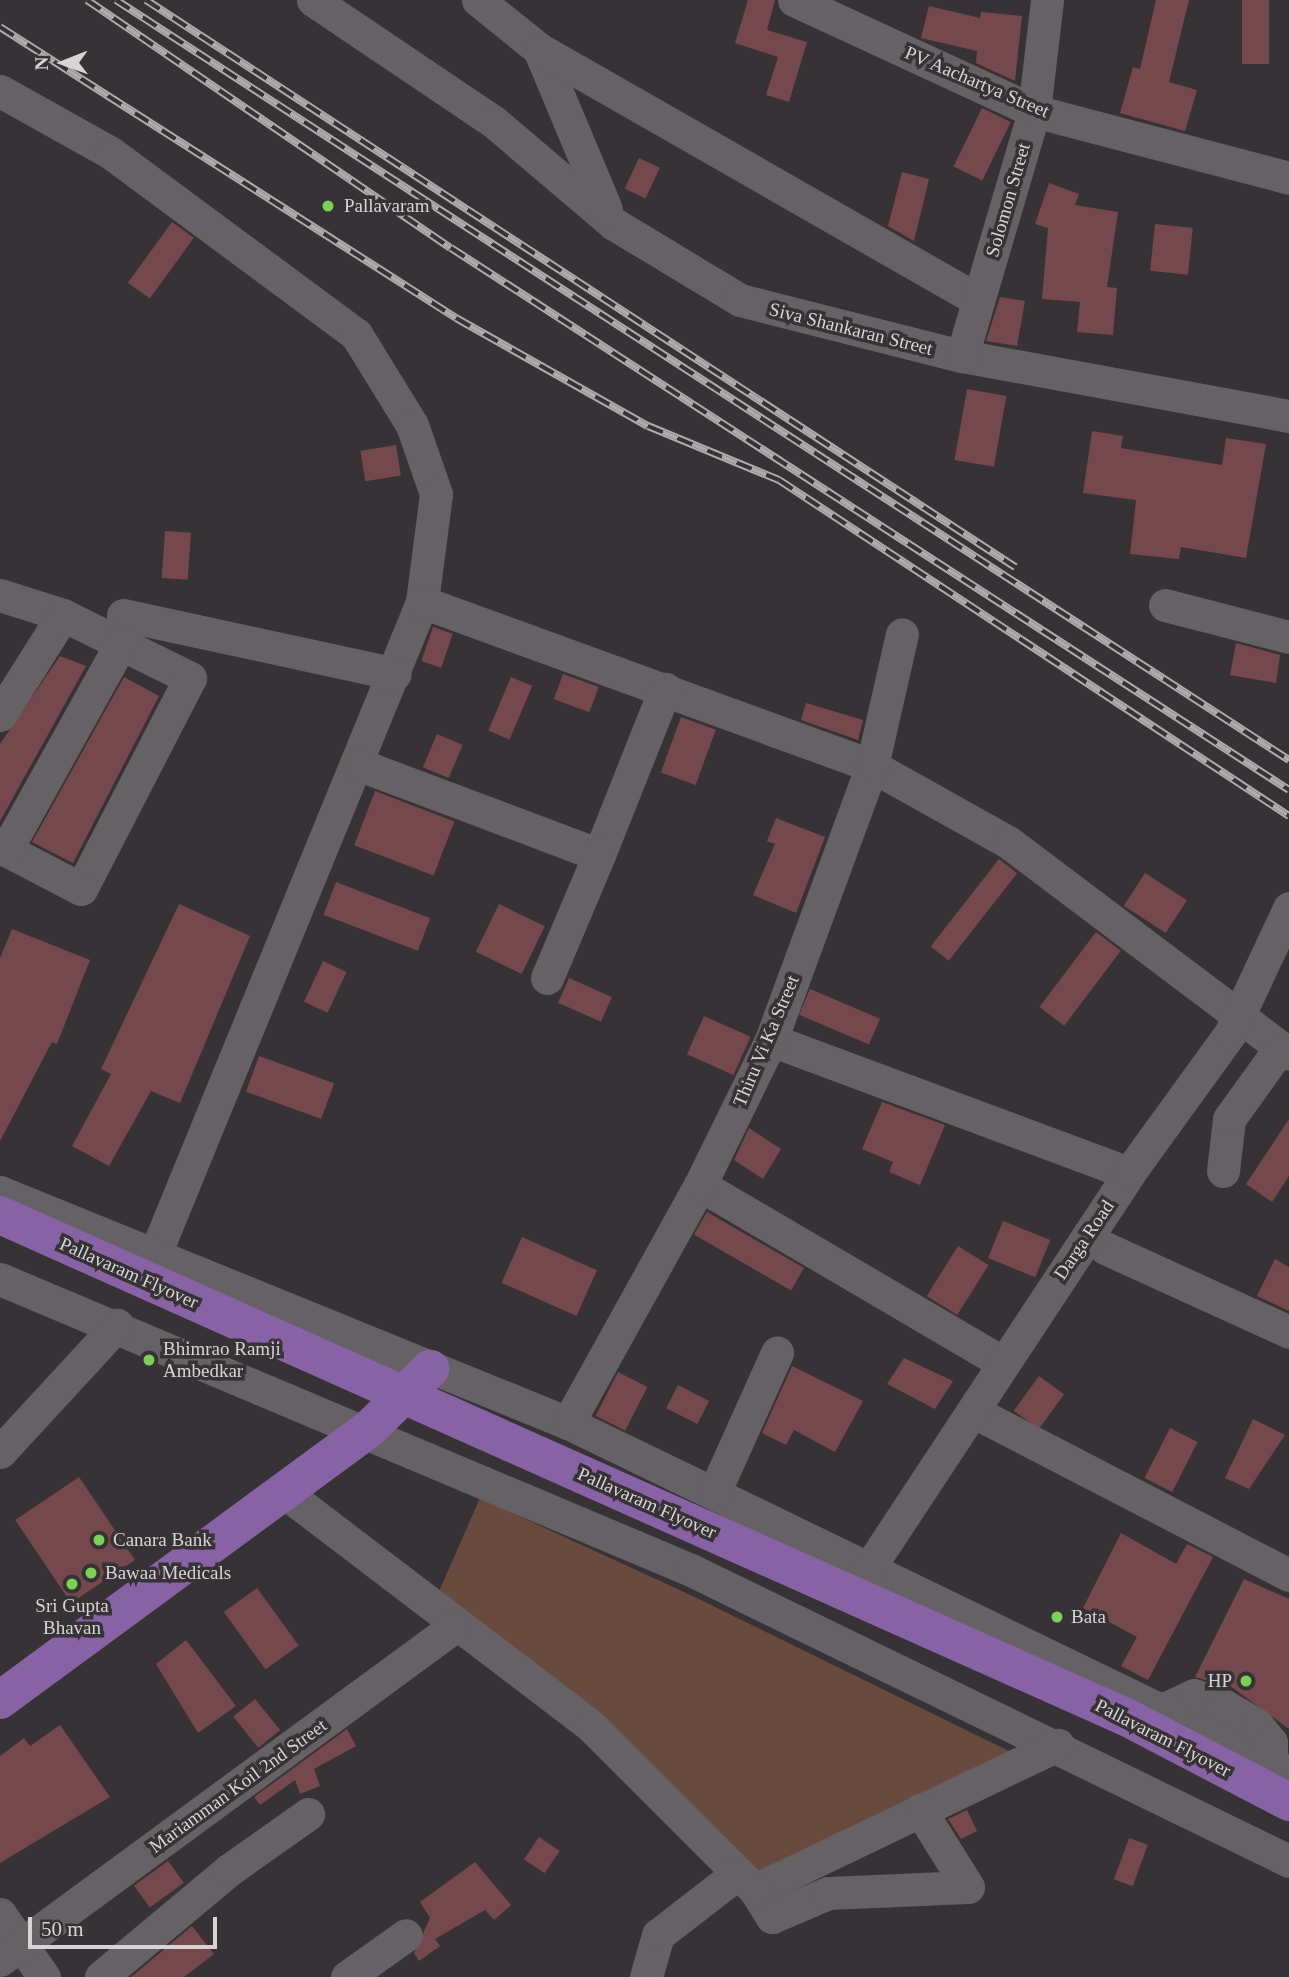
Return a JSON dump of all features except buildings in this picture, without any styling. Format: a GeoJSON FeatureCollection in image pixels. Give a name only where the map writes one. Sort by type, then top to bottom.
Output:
{"type":"FeatureCollection","features":[{"type":"Feature","properties":{"kind":"main road","name":"Pallavaram Flyover"},"geometry":{"type":"LineString","coordinates":[[0,1215],[1126,1717],[1289,1802]]}},
{"type":"Feature","properties":{"kind":"main road","name":"Pallavaram Flyover"},"geometry":{"type":"LineString","coordinates":[[0,1238],[736,1556],[1113,1730],[1289,1822]]}},
{"type":"Feature","properties":{"kind":"main road"},"geometry":{"type":"LineString","coordinates":[[0,1700],[369,1429],[430,1369]]}},
{"type":"Feature","properties":{"kind":"street","name":"Siva Shankaran Street"},"geometry":{"type":"LineString","coordinates":[[313,0],[495,122],[614,224],[740,300],[962,356],[1289,416]]}},
{"type":"Feature","properties":{"kind":"street"},"geometry":{"type":"LineString","coordinates":[[478,0],[539,48],[978,300]]}},
{"type":"Feature","properties":{"kind":"street","name":"PV Aachartya Street"},"geometry":{"type":"LineString","coordinates":[[794,0],[1034,111],[1289,178]]}},
{"type":"Feature","properties":{"kind":"street","name":"Solomon Street"},"geometry":{"type":"LineString","coordinates":[[962,356],[1034,111],[1047,0]]}},
{"type":"Feature","properties":{"kind":"street"},"geometry":{"type":"LineString","coordinates":[[539,48],[586,171],[614,224]]}},
{"type":"Feature","properties":{"kind":"street"},"geometry":{"type":"LineString","coordinates":[[0,90],[111,153],[356,334],[429,460],[437,526],[422,602],[360,765],[153,1259]]}},
{"type":"Feature","properties":{"kind":"street"},"geometry":{"type":"LineString","coordinates":[[0,595],[63,615],[122,629],[395,674]]}},
{"type":"Feature","properties":{"kind":"street"},"geometry":{"type":"LineString","coordinates":[[422,602],[872,766],[1008,842],[1255,1028]]}},
{"type":"Feature","properties":{"kind":"street"},"geometry":{"type":"LineString","coordinates":[[1165,605],[1289,637]]}},
{"type":"Feature","properties":{"kind":"street"},"geometry":{"type":"LineString","coordinates":[[0,715],[63,615]]}},
{"type":"Feature","properties":{"kind":"street"},"geometry":{"type":"LineString","coordinates":[[122,629],[191,684],[85,883],[74,890],[3,848],[122,629]]}},
{"type":"Feature","properties":{"kind":"street","name":"Thiru Vi Ka Street"},"geometry":{"type":"LineString","coordinates":[[568,1423],[700,1185],[771,1040],[872,766],[902,634]]}},
{"type":"Feature","properties":{"kind":"street"},"geometry":{"type":"LineString","coordinates":[[547,978],[665,689]]}},
{"type":"Feature","properties":{"kind":"street"},"geometry":{"type":"LineString","coordinates":[[360,765],[599,855]]}},
{"type":"Feature","properties":{"kind":"street"},"geometry":{"type":"LineString","coordinates":[[1285,898],[1255,1028],[1113,1167],[990,1355],[963,1391],[972,1425],[1289,1575]]}},
{"type":"Feature","properties":{"kind":"street","name":"Darga Road"},"geometry":{"type":"LineString","coordinates":[[869,1568],[972,1425],[1231,1031],[1285,898]]}},
{"type":"Feature","properties":{"kind":"street"},"geometry":{"type":"LineString","coordinates":[[972,1425],[1105,1248],[1215,1115],[1289,955]]}},
{"type":"Feature","properties":{"kind":"street"},"geometry":{"type":"LineString","coordinates":[[771,1040],[1113,1167]]}},
{"type":"Feature","properties":{"kind":"street"},"geometry":{"type":"LineString","coordinates":[[1215,1115],[1223,1171]]}},
{"type":"Feature","properties":{"kind":"street"},"geometry":{"type":"LineString","coordinates":[[700,1185],[990,1355]]}},
{"type":"Feature","properties":{"kind":"street"},"geometry":{"type":"LineString","coordinates":[[0,1192],[153,1259],[568,1423],[1280,1768]]}},
{"type":"Feature","properties":{"kind":"street"},"geometry":{"type":"LineString","coordinates":[[1105,1248],[1289,1332]]}},
{"type":"Feature","properties":{"kind":"street"},"geometry":{"type":"LineString","coordinates":[[0,1279],[369,1429],[691,1570],[1058,1745],[1289,1861]]}},
{"type":"Feature","properties":{"kind":"street"},"geometry":{"type":"LineString","coordinates":[[0,1452],[117,1325]]}},
{"type":"Feature","properties":{"kind":"street"},"geometry":{"type":"LineString","coordinates":[[713,1493],[777,1353]]}},
{"type":"Feature","properties":{"kind":"street"},"geometry":{"type":"LineString","coordinates":[[284,1492],[455,1626],[591,1726],[746,1882],[772,1917],[828,1893],[968,1887],[920,1810]]}},
{"type":"Feature","properties":{"kind":"street","name":"Mariamman Koil 2nd Street"},"geometry":{"type":"LineString","coordinates":[[10,1953],[455,1626]]}},
{"type":"Feature","properties":{"kind":"street"},"geometry":{"type":"LineString","coordinates":[[646,1977],[659,1935],[746,1882],[920,1810],[1058,1745]]}},
{"type":"Feature","properties":{"kind":"street"},"geometry":{"type":"LineString","coordinates":[[101,1977],[229,1870],[308,1814]]}},
{"type":"Feature","properties":{"kind":"street"},"geometry":{"type":"LineString","coordinates":[[0,1914],[10,1953],[44,1977]]}},
{"type":"Feature","properties":{"kind":"street"},"geometry":{"type":"LineString","coordinates":[[347,1977],[406,1935]]}},
{"type":"Feature","properties":{"kind":"shaded area"},"geometry":{"type":"Polygon","coordinates":[[[480,1498],[699,1599],[1019,1756],[759,1881],[436,1598],[480,1498]]]}},
{"type":"Feature","properties":{"kind":"railway"},"geometry":{"type":"LineString","coordinates":[[87,0],[451,248],[1289,790]]}},
{"type":"Feature","properties":{"kind":"railway"},"geometry":{"type":"LineString","coordinates":[[116,0],[1289,760]]}},
{"type":"Feature","properties":{"kind":"railway"},"geometry":{"type":"LineString","coordinates":[[146,0],[1015,567]]}},
{"type":"Feature","properties":{"kind":"railway"},"geometry":{"type":"LineString","coordinates":[[0,27],[456,318],[648,426],[779,480],[1289,816]]}},
{"type":"Feature","properties":{"kind":"place","name":"Pallavaram"},"geometry":{"type":"Point","coordinates":[328,206]}},
{"type":"Feature","properties":{"kind":"place","name":"Bhimrao Ramji Ambedkar"},"geometry":{"type":"Point","coordinates":[149,1360]}},
{"type":"Feature","properties":{"kind":"place","name":"Canara Bank"},"geometry":{"type":"Point","coordinates":[99,1540]}},
{"type":"Feature","properties":{"kind":"place","name":"Bawaa Medicals"},"geometry":{"type":"Point","coordinates":[91,1573]}},
{"type":"Feature","properties":{"kind":"place","name":"Sri Gupta Bhavan"},"geometry":{"type":"Point","coordinates":[72,1584]}},
{"type":"Feature","properties":{"kind":"place","name":"Bata"},"geometry":{"type":"Point","coordinates":[1057,1617]}},
{"type":"Feature","properties":{"kind":"place","name":"HP"},"geometry":{"type":"Point","coordinates":[1246,1681]}}]}
